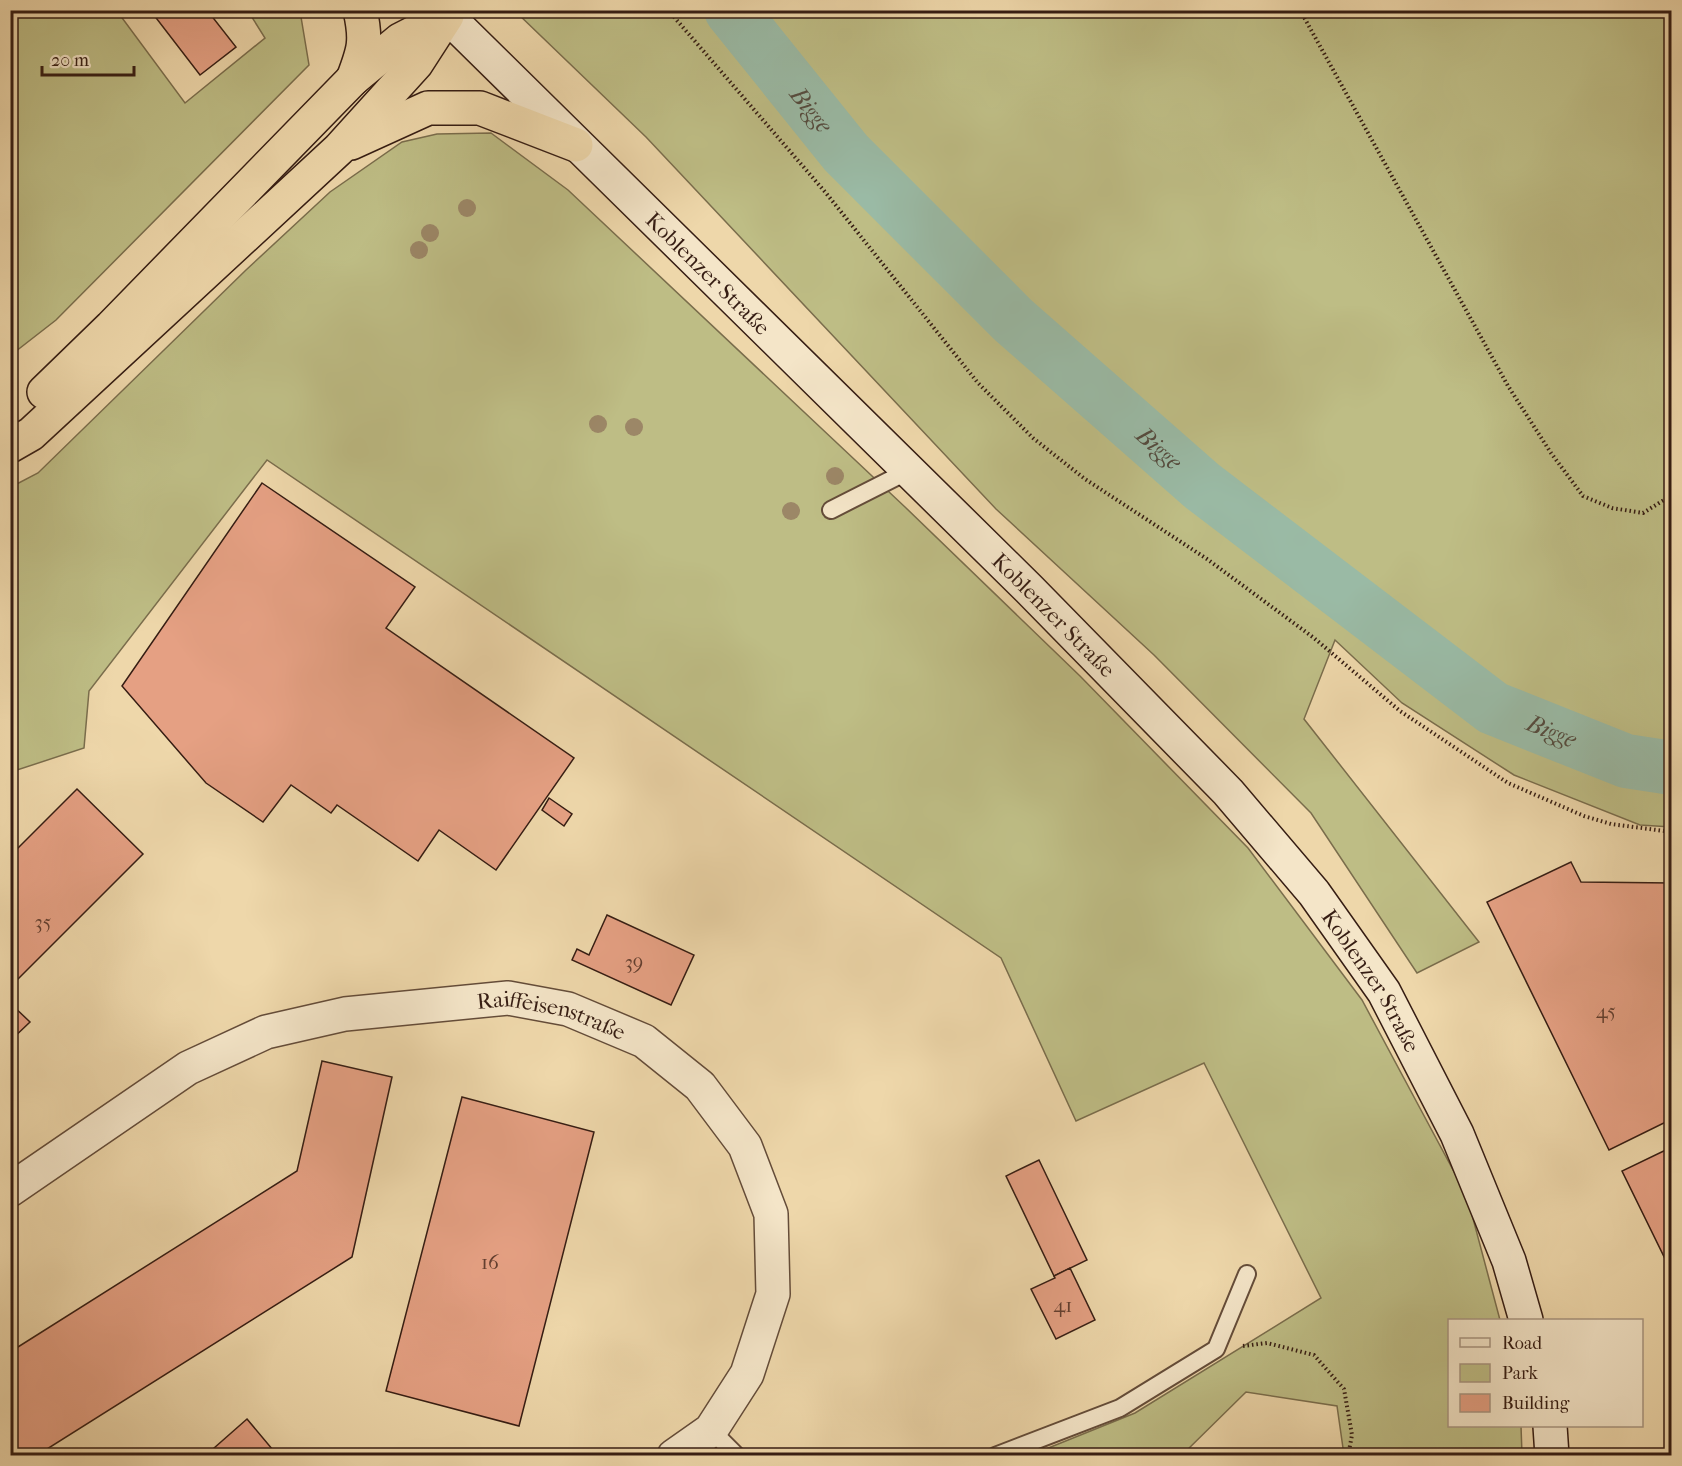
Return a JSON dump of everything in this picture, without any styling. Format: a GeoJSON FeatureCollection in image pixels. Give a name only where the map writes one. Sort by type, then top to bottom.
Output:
{"type":"FeatureCollection","features":[{"type":"Feature","properties":{"kind":"highway"},"geometry":{"type":"LineString","coordinates":[[353,79],[363,51],[364,30],[360,10]]}},
{"type":"Feature","properties":{"kind":"highway"},"geometry":{"type":"LineString","coordinates":[[10,420],[28,409],[103,335],[353,79],[400,40],[444,13]]}},
{"type":"Feature","properties":{"kind":"highway"},"geometry":{"type":"LineString","coordinates":[[10,446],[31,434],[339,149],[417,64],[444,13]]}},
{"type":"Feature","properties":{"kind":"highway"},"geometry":{"type":"LineString","coordinates":[[339,149],[428,108],[480,108],[576,145]]}},
{"type":"Feature","properties":{"kind":"main road","name":"Koblenzer Straße"},"geometry":{"type":"LineString","coordinates":[[444,13],[1029,589],[1228,792],[1314,893],[1384,992],[1457,1134],[1509,1261],[1526,1319]]}},
{"type":"Feature","properties":{"kind":"main road","name":"Raiffeisenstraße"},"geometry":{"type":"LineString","coordinates":[[10,1190],[188,1068],[266,1032],[345,1014],[508,998],[568,1009],[644,1041],[700,1086],[745,1146],[771,1214],[773,1294],[747,1374],[711,1430],[674,1455]]}},
{"type":"Feature","properties":{"kind":"main road"},"geometry":{"type":"LineString","coordinates":[[1550,1427],[1552,1455]]}},
{"type":"Feature","properties":{"kind":"lane"},"geometry":{"type":"LineString","coordinates":[[831,510],[908,471]]}},
{"type":"Feature","properties":{"kind":"lane"},"geometry":{"type":"LineString","coordinates":[[994,1455],[1120,1408],[1216,1349],[1247,1274]]}},
{"type":"Feature","properties":{"kind":"lane"},"geometry":{"type":"LineString","coordinates":[[711,1430],[737,1455]]}},
{"type":"Feature","properties":{"kind":"path"},"geometry":{"type":"LineString","coordinates":[[668,10],[826,194],[978,382],[1033,438],[1085,479],[1206,559],[1314,638],[1400,711],[1508,783],[1584,816],[1611,824],[1671,832]]}},
{"type":"Feature","properties":{"kind":"path"},"geometry":{"type":"LineString","coordinates":[[1300,10],[1508,386],[1551,453],[1583,496],[1612,508],[1643,513],[1671,495]]}},
{"type":"Feature","properties":{"kind":"path"},"geometry":{"type":"LineString","coordinates":[[1216,1349],[1267,1343],[1314,1355],[1344,1389],[1352,1436],[1348,1455]]}},
{"type":"Feature","properties":{"kind":"green space"},"geometry":{"type":"Polygon","coordinates":[[[11,10],[117,11],[185,103],[265,38],[248,11],[300,11],[309,65],[56,320],[11,355],[11,10]]]}},
{"type":"Feature","properties":{"kind":"green space"},"geometry":{"type":"Polygon","coordinates":[[[515,11],[1671,11],[1671,827],[1640,825],[1514,775],[1402,703],[1335,640],[1304,719],[1479,942],[1417,973],[1311,813],[1154,655],[996,509],[646,137],[515,11]]]}},
{"type":"Feature","properties":{"kind":"green space"},"geometry":{"type":"Polygon","coordinates":[[[491,133],[568,190],[905,507],[1080,676],[1248,848],[1362,1000],[1467,1196],[1500,1319],[1448,1319],[1448,1427],[1521,1427],[1522,1455],[1344,1455],[1337,1406],[1246,1392],[1182,1455],[1031,1455],[1135,1413],[1321,1298],[1204,1063],[1076,1121],[1001,958],[267,460],[89,691],[84,748],[11,772],[11,487],[38,473],[246,270],[330,192],[402,142],[437,134],[491,133]]]}},
{"type":"Feature","properties":{"kind":"building"},"geometry":{"type":"Polygon","coordinates":[[[150,10],[207,10],[236,47],[200,75],[150,10]]]}},
{"type":"Feature","properties":{"kind":"building"},"geometry":{"type":"Polygon","coordinates":[[[262,483],[415,587],[386,628],[574,758],[496,870],[439,830],[418,861],[337,805],[331,813],[291,785],[263,822],[206,783],[122,686],[262,483]]]}},
{"type":"Feature","properties":{"kind":"building"},"geometry":{"type":"Polygon","coordinates":[[[77,789],[143,854],[10,987],[10,856],[77,789]]]}},
{"type":"Feature","properties":{"kind":"building"},"geometry":{"type":"Polygon","coordinates":[[[549,798],[572,814],[564,826],[542,810],[549,798]]]}},
{"type":"Feature","properties":{"kind":"building"},"geometry":{"type":"Polygon","coordinates":[[[1571,862],[1581,882],[1672,883],[1672,1119],[1609,1150],[1487,902],[1571,862]]]}},
{"type":"Feature","properties":{"kind":"building"},"geometry":{"type":"Polygon","coordinates":[[[607,915],[694,955],[671,1005],[572,960],[577,949],[589,955],[607,915]]]}},
{"type":"Feature","properties":{"kind":"building"},"geometry":{"type":"Polygon","coordinates":[[[10,1003],[30,1022],[10,1041],[10,1003]]]}},
{"type":"Feature","properties":{"kind":"building"},"geometry":{"type":"Polygon","coordinates":[[[322,1061],[392,1077],[352,1257],[36,1456],[10,1456],[10,1352],[297,1171],[322,1061]]]}},
{"type":"Feature","properties":{"kind":"building"},"geometry":{"type":"Polygon","coordinates":[[[462,1097],[594,1132],[519,1426],[386,1391],[462,1097]]]}},
{"type":"Feature","properties":{"kind":"building"},"geometry":{"type":"Polygon","coordinates":[[[1672,1147],[1672,1273],[1622,1171],[1672,1147]]]}},
{"type":"Feature","properties":{"kind":"building"},"geometry":{"type":"Polygon","coordinates":[[[1039,1160],[1087,1260],[1054,1276],[1006,1176],[1039,1160]]]}},
{"type":"Feature","properties":{"kind":"building"},"geometry":{"type":"Polygon","coordinates":[[[1070,1268],[1095,1320],[1056,1339],[1031,1289],[1070,1268]]]}},
{"type":"Feature","properties":{"kind":"building"},"geometry":{"type":"Polygon","coordinates":[[[247,1419],[278,1456],[205,1456],[247,1419]]]}},
{"type":"Feature","properties":{"kind":"waterway","name":"Bigge"},"geometry":{"type":"LineString","coordinates":[[731,10],[846,153],[1013,320],[1202,486],[1493,708],[1626,761],[1672,768]]}}]}
